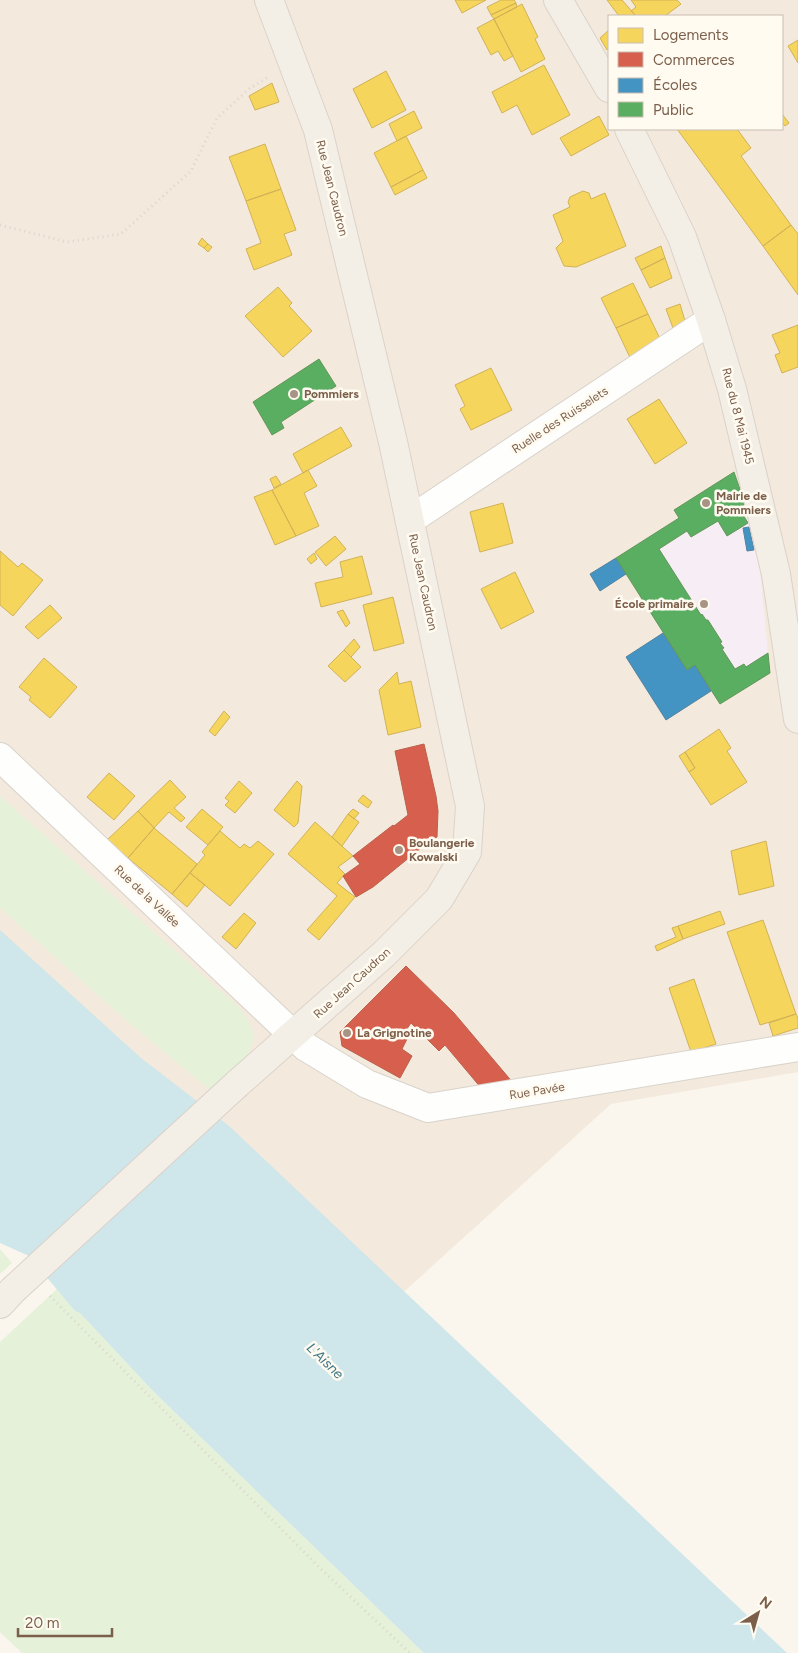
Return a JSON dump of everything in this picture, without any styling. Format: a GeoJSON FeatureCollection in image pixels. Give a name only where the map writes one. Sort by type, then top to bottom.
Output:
{"type":"FeatureCollection","features":[{"type":"Feature","properties":{"kind":"main road","name":"Rue Jean Caudron"},"geometry":{"type":"LineString","coordinates":[[7,1297],[238,1084],[384,954],[439,898],[467,852],[470,806],[393,442],[318,130],[269,0]]}},
{"type":"Feature","properties":{"kind":"main road"},"geometry":{"type":"LineString","coordinates":[[558,0],[608,86]]}},
{"type":"Feature","properties":{"kind":"main road","name":"Rue du 8 Mai 1945"},"geometry":{"type":"LineString","coordinates":[[629,130],[682,237],[711,320],[732,389],[776,574],[798,718]]}},
{"type":"Feature","properties":{"kind":"street","name":"Ruelle des Ruisselets"},"geometry":{"type":"LineString","coordinates":[[410,520],[711,320]]}},
{"type":"Feature","properties":{"kind":"street","name":"Rue de la Vallée"},"geometry":{"type":"LineString","coordinates":[[0,757],[294,1036]]}},
{"type":"Feature","properties":{"kind":"street","name":"Rue Pavée"},"geometry":{"type":"LineString","coordinates":[[294,1036],[306,1047],[367,1084],[428,1108],[798,1047]]}},
{"type":"Feature","properties":{"kind":"path"},"geometry":{"type":"LineString","coordinates":[[0,225],[67,242],[121,234],[191,171],[218,118],[249,89],[270,76],[297,75]]}},
{"type":"Feature","properties":{"kind":"path"},"geometry":{"type":"LineString","coordinates":[[7,1297],[44,1290],[80,1324],[171,1419],[322,1570],[410,1653]]}},
{"type":"Feature","properties":{"kind":"shaded area"},"geometry":{"type":"Polygon","coordinates":[[[0,0],[798,0],[798,1072],[611,1104],[310,1377],[0,1115],[0,0]]]}},
{"type":"Feature","properties":{"kind":"shaded area","name":"École primaire"},"geometry":{"type":"Polygon","coordinates":[[[734,472],[745,504],[760,571],[770,673],[720,704],[695,665],[687,670],[616,558],[679,518],[674,510],[734,472]]]}},
{"type":"Feature","properties":{"kind":"green space"},"geometry":{"type":"Polygon","coordinates":[[[0,796],[240,1008],[252,1030],[252,1045],[237,1067],[210,1090],[127,1021],[0,908],[0,796]]]}},
{"type":"Feature","properties":{"kind":"green space"},"geometry":{"type":"Polygon","coordinates":[[[0,1249],[12,1263],[0,1274],[0,1249]]]}},
{"type":"Feature","properties":{"kind":"green space"},"geometry":{"type":"Polygon","coordinates":[[[57,1289],[75,1311],[80,1313],[154,1392],[424,1653],[22,1653],[0,1632],[0,1342],[57,1289]]]}},
{"type":"Feature","properties":{"kind":"water","name":"L'Aisne"},"geometry":{"type":"Polygon","coordinates":[[[0,930],[141,1058],[228,1125],[787,1653],[424,1653],[154,1392],[80,1313],[75,1311],[29,1256],[0,1243],[0,930]]]}},
{"type":"Feature","properties":{"kind":"building: Logements"},"geometry":{"type":"Polygon","coordinates":[[[455,0],[486,0],[462,13],[455,0]]]}},
{"type":"Feature","properties":{"kind":"building: Logements"},"geometry":{"type":"Polygon","coordinates":[[[501,0],[514,0],[516,3],[491,15],[487,7],[501,0]]]}},
{"type":"Feature","properties":{"kind":"building: Logements"},"geometry":{"type":"Polygon","coordinates":[[[607,0],[622,0],[635,15],[618,15],[607,0]]]}},
{"type":"Feature","properties":{"kind":"building: Logements"},"geometry":{"type":"Polygon","coordinates":[[[631,0],[677,0],[681,4],[666,15],[635,15],[631,11],[636,7],[631,0]]]}},
{"type":"Feature","properties":{"kind":"building: Logements"},"geometry":{"type":"Polygon","coordinates":[[[516,3],[517,7],[494,19],[491,15],[516,3]]]}},
{"type":"Feature","properties":{"kind":"building: Logements"},"geometry":{"type":"Polygon","coordinates":[[[522,4],[538,37],[535,39],[545,59],[521,72],[494,19],[522,4]]]}},
{"type":"Feature","properties":{"kind":"building: Logements"},"geometry":{"type":"Polygon","coordinates":[[[494,19],[513,56],[504,61],[498,51],[491,55],[477,28],[494,19]]]}},
{"type":"Feature","properties":{"kind":"building: Logements"},"geometry":{"type":"Polygon","coordinates":[[[608,31],[607,50],[600,38],[608,31]]]}},
{"type":"Feature","properties":{"kind":"building: Logements"},"geometry":{"type":"Polygon","coordinates":[[[798,40],[798,63],[788,46],[798,40]]]}},
{"type":"Feature","properties":{"kind":"building: Logements"},"geometry":{"type":"Polygon","coordinates":[[[544,65],[570,115],[532,135],[517,105],[502,113],[492,92],[544,65]]]}},
{"type":"Feature","properties":{"kind":"building: Logements"},"geometry":{"type":"Polygon","coordinates":[[[386,71],[406,110],[372,128],[353,89],[386,71]]]}},
{"type":"Feature","properties":{"kind":"building: Logements"},"geometry":{"type":"Polygon","coordinates":[[[272,83],[279,102],[255,110],[249,96],[272,83]]]}},
{"type":"Feature","properties":{"kind":"building: Logements"},"geometry":{"type":"Polygon","coordinates":[[[414,111],[422,128],[397,141],[389,124],[414,111]]]}},
{"type":"Feature","properties":{"kind":"building: Logements"},"geometry":{"type":"Polygon","coordinates":[[[783,115],[789,123],[785,126],[783,123],[783,115]]]}},
{"type":"Feature","properties":{"kind":"building: Logements"},"geometry":{"type":"Polygon","coordinates":[[[599,116],[609,135],[571,156],[560,138],[599,116]]]}},
{"type":"Feature","properties":{"kind":"building: Logements"},"geometry":{"type":"Polygon","coordinates":[[[678,130],[738,130],[751,148],[741,156],[791,225],[763,246],[678,130]]]}},
{"type":"Feature","properties":{"kind":"building: Logements"},"geometry":{"type":"Polygon","coordinates":[[[406,136],[423,170],[391,187],[374,153],[406,136]]]}},
{"type":"Feature","properties":{"kind":"building: Logements"},"geometry":{"type":"Polygon","coordinates":[[[265,144],[281,189],[246,201],[229,157],[265,144]]]}},
{"type":"Feature","properties":{"kind":"building: Logements"},"geometry":{"type":"Polygon","coordinates":[[[423,170],[427,178],[395,195],[391,187],[423,170]]]}},
{"type":"Feature","properties":{"kind":"building: Logements"},"geometry":{"type":"Polygon","coordinates":[[[281,189],[296,230],[284,234],[292,255],[254,270],[246,249],[261,243],[246,201],[281,189]]]}},
{"type":"Feature","properties":{"kind":"building: Logements"},"geometry":{"type":"Polygon","coordinates":[[[583,191],[589,193],[591,199],[605,193],[626,246],[576,267],[564,266],[556,248],[563,241],[553,215],[570,207],[568,202],[570,197],[583,191]]]}},
{"type":"Feature","properties":{"kind":"building: Logements"},"geometry":{"type":"Polygon","coordinates":[[[791,225],[798,234],[798,295],[763,246],[791,225]]]}},
{"type":"Feature","properties":{"kind":"building: Logements"},"geometry":{"type":"Polygon","coordinates":[[[202,238],[208,244],[204,248],[198,244],[202,238]]]}},
{"type":"Feature","properties":{"kind":"building: Logements"},"geometry":{"type":"Polygon","coordinates":[[[208,244],[212,247],[208,252],[204,248],[208,244]]]}},
{"type":"Feature","properties":{"kind":"building: Logements"},"geometry":{"type":"Polygon","coordinates":[[[661,246],[665,258],[641,270],[635,258],[661,246]]]}},
{"type":"Feature","properties":{"kind":"building: Logements"},"geometry":{"type":"Polygon","coordinates":[[[665,258],[672,278],[650,288],[641,270],[665,258]]]}},
{"type":"Feature","properties":{"kind":"building: Logements"},"geometry":{"type":"Polygon","coordinates":[[[633,283],[648,314],[616,328],[601,298],[633,283]]]}},
{"type":"Feature","properties":{"kind":"building: Logements"},"geometry":{"type":"Polygon","coordinates":[[[278,287],[292,303],[289,306],[312,331],[283,357],[245,316],[278,287]]]}},
{"type":"Feature","properties":{"kind":"building: Logements"},"geometry":{"type":"Polygon","coordinates":[[[680,304],[688,331],[677,339],[666,309],[680,304]]]}},
{"type":"Feature","properties":{"kind":"building: Logements"},"geometry":{"type":"Polygon","coordinates":[[[648,314],[664,347],[634,366],[616,328],[648,314]]]}},
{"type":"Feature","properties":{"kind":"building: Logements"},"geometry":{"type":"Polygon","coordinates":[[[798,325],[798,367],[782,373],[775,355],[780,353],[772,335],[798,325]]]}},
{"type":"Feature","properties":{"kind":"building: Logements"},"geometry":{"type":"Polygon","coordinates":[[[491,368],[512,410],[471,430],[460,409],[465,406],[455,385],[491,368]]]}},
{"type":"Feature","properties":{"kind":"building: Logements"},"geometry":{"type":"Polygon","coordinates":[[[659,399],[687,443],[655,464],[627,419],[659,399]]]}},
{"type":"Feature","properties":{"kind":"building: Logements"},"geometry":{"type":"Polygon","coordinates":[[[341,427],[352,446],[303,473],[293,454],[341,427]]]}},
{"type":"Feature","properties":{"kind":"building: Logements"},"geometry":{"type":"Polygon","coordinates":[[[308,470],[317,486],[304,493],[319,526],[296,536],[272,490],[308,470]]]}},
{"type":"Feature","properties":{"kind":"building: Logements"},"geometry":{"type":"Polygon","coordinates":[[[276,476],[281,484],[274,488],[270,479],[276,476]]]}},
{"type":"Feature","properties":{"kind":"building: Logements"},"geometry":{"type":"Polygon","coordinates":[[[272,490],[296,536],[275,545],[254,497],[272,490]]]}},
{"type":"Feature","properties":{"kind":"building: Logements"},"geometry":{"type":"Polygon","coordinates":[[[503,503],[513,543],[480,552],[470,512],[503,503]]]}},
{"type":"Feature","properties":{"kind":"building: Logements"},"geometry":{"type":"Polygon","coordinates":[[[335,536],[346,549],[326,566],[315,552],[335,536]]]}},
{"type":"Feature","properties":{"kind":"building: Logements"},"geometry":{"type":"Polygon","coordinates":[[[0,551],[18,567],[22,563],[43,580],[13,616],[0,605],[0,551]]]}},
{"type":"Feature","properties":{"kind":"building: Logements"},"geometry":{"type":"Polygon","coordinates":[[[314,553],[317,559],[311,564],[307,559],[314,553]]]}},
{"type":"Feature","properties":{"kind":"building: Logements"},"geometry":{"type":"Polygon","coordinates":[[[362,556],[372,594],[321,607],[315,583],[343,577],[340,562],[362,556]]]}},
{"type":"Feature","properties":{"kind":"building: Logements"},"geometry":{"type":"Polygon","coordinates":[[[515,572],[534,612],[501,629],[481,589],[515,572]]]}},
{"type":"Feature","properties":{"kind":"building: Logements"},"geometry":{"type":"Polygon","coordinates":[[[393,597],[404,643],[374,651],[363,605],[393,597]]]}},
{"type":"Feature","properties":{"kind":"building: Logements"},"geometry":{"type":"Polygon","coordinates":[[[50,605],[62,618],[38,639],[25,627],[50,605]]]}},
{"type":"Feature","properties":{"kind":"building: Logements"},"geometry":{"type":"Polygon","coordinates":[[[343,610],[350,623],[346,627],[337,612],[343,610]]]}},
{"type":"Feature","properties":{"kind":"building: Logements"},"geometry":{"type":"Polygon","coordinates":[[[354,639],[360,647],[351,657],[344,650],[354,639]]]}},
{"type":"Feature","properties":{"kind":"building: Logements"},"geometry":{"type":"Polygon","coordinates":[[[344,650],[361,667],[345,682],[328,666],[344,650]]]}},
{"type":"Feature","properties":{"kind":"building: Logements"},"geometry":{"type":"Polygon","coordinates":[[[44,658],[77,687],[50,718],[29,700],[31,697],[19,687],[44,658]]]}},
{"type":"Feature","properties":{"kind":"building: Logements"},"geometry":{"type":"Polygon","coordinates":[[[397,672],[399,684],[411,681],[421,727],[388,735],[379,690],[397,672]]]}},
{"type":"Feature","properties":{"kind":"building: Logements"},"geometry":{"type":"Polygon","coordinates":[[[224,711],[230,717],[215,736],[209,731],[224,711]]]}},
{"type":"Feature","properties":{"kind":"building: Logements"},"geometry":{"type":"Polygon","coordinates":[[[719,729],[731,748],[727,751],[747,782],[711,805],[689,772],[695,768],[685,752],[719,729]]]}},
{"type":"Feature","properties":{"kind":"building: Logements"},"geometry":{"type":"Polygon","coordinates":[[[685,752],[695,768],[689,772],[679,756],[685,752]]]}},
{"type":"Feature","properties":{"kind":"building: Logements"},"geometry":{"type":"Polygon","coordinates":[[[109,773],[135,796],[114,820],[87,797],[109,773]]]}},
{"type":"Feature","properties":{"kind":"building: Logements"},"geometry":{"type":"Polygon","coordinates":[[[170,780],[186,797],[174,808],[185,818],[181,822],[169,812],[154,828],[138,811],[170,780]]]}},
{"type":"Feature","properties":{"kind":"building: Logements"},"geometry":{"type":"Polygon","coordinates":[[[239,781],[252,793],[235,813],[225,805],[229,801],[225,798],[239,781]]]}},
{"type":"Feature","properties":{"kind":"building: Logements"},"geometry":{"type":"Polygon","coordinates":[[[297,781],[302,786],[298,823],[294,827],[274,810],[297,781]]]}},
{"type":"Feature","properties":{"kind":"building: Logements"},"geometry":{"type":"Polygon","coordinates":[[[363,795],[372,802],[368,808],[358,801],[363,795]]]}},
{"type":"Feature","properties":{"kind":"building: Logements"},"geometry":{"type":"Polygon","coordinates":[[[202,809],[223,827],[208,845],[186,827],[202,809]]]}},
{"type":"Feature","properties":{"kind":"building: Logements"},"geometry":{"type":"Polygon","coordinates":[[[353,809],[359,813],[354,819],[348,814],[353,809]]]}},
{"type":"Feature","properties":{"kind":"building: Logements"},"geometry":{"type":"Polygon","coordinates":[[[138,811],[154,828],[128,858],[107,840],[138,811]]]}},
{"type":"Feature","properties":{"kind":"building: Logements"},"geometry":{"type":"Polygon","coordinates":[[[348,814],[359,822],[342,846],[332,837],[348,814]]]}},
{"type":"Feature","properties":{"kind":"building: Logements"},"geometry":{"type":"Polygon","coordinates":[[[315,822],[353,856],[338,867],[345,874],[337,883],[355,897],[319,940],[307,930],[337,896],[288,854],[315,822]]]}},
{"type":"Feature","properties":{"kind":"building: Logements"},"geometry":{"type":"Polygon","coordinates":[[[154,828],[197,864],[172,894],[128,858],[154,828]]]}},
{"type":"Feature","properties":{"kind":"building: Logements"},"geometry":{"type":"Polygon","coordinates":[[[220,831],[240,848],[244,844],[250,848],[258,841],[274,854],[230,906],[190,873],[205,855],[202,852],[220,831]]]}},
{"type":"Feature","properties":{"kind":"building: Logements"},"geometry":{"type":"Polygon","coordinates":[[[766,841],[774,886],[739,895],[731,851],[766,841]]]}},
{"type":"Feature","properties":{"kind":"building: Logements"},"geometry":{"type":"Polygon","coordinates":[[[190,873],[205,885],[187,907],[172,894],[190,873]]]}},
{"type":"Feature","properties":{"kind":"building: Logements"},"geometry":{"type":"Polygon","coordinates":[[[720,911],[725,924],[683,939],[678,926],[720,911]]]}},
{"type":"Feature","properties":{"kind":"building: Logements"},"geometry":{"type":"Polygon","coordinates":[[[244,913],[256,923],[236,949],[222,937],[244,913]]]}},
{"type":"Feature","properties":{"kind":"building: Logements"},"geometry":{"type":"Polygon","coordinates":[[[763,920],[796,1014],[760,1025],[727,932],[763,920]]]}},
{"type":"Feature","properties":{"kind":"building: Logements"},"geometry":{"type":"Polygon","coordinates":[[[678,926],[683,939],[657,951],[655,946],[676,937],[672,928],[678,926]]]}},
{"type":"Feature","properties":{"kind":"building: Logements"},"geometry":{"type":"Polygon","coordinates":[[[694,979],[716,1044],[691,1052],[669,988],[694,979]]]}},
{"type":"Feature","properties":{"kind":"building: Logements"},"geometry":{"type":"Polygon","coordinates":[[[796,1014],[798,1028],[773,1036],[769,1023],[796,1014]]]}},
{"type":"Feature","properties":{"kind":"building: Commerces"},"geometry":{"type":"Polygon","coordinates":[[[424,744],[436,796],[438,811],[437,837],[432,839],[373,887],[356,897],[343,876],[360,864],[353,856],[408,815],[395,751],[424,744]]]}},
{"type":"Feature","properties":{"kind":"building: Commerces"},"geometry":{"type":"Polygon","coordinates":[[[406,966],[454,1013],[514,1084],[482,1089],[445,1045],[439,1051],[411,1023],[406,1030],[410,1033],[402,1049],[412,1056],[400,1078],[342,1046],[340,1032],[406,966]]]}},
{"type":"Feature","properties":{"kind":"building: Écoles"},"geometry":{"type":"Polygon","coordinates":[[[749,527],[754,550],[747,551],[743,528],[749,527]]]}},
{"type":"Feature","properties":{"kind":"building: Écoles"},"geometry":{"type":"Polygon","coordinates":[[[616,558],[626,574],[600,591],[590,574],[616,558]]]}},
{"type":"Feature","properties":{"kind":"building: Écoles"},"geometry":{"type":"Polygon","coordinates":[[[663,633],[687,670],[695,665],[711,691],[666,720],[626,657],[663,633]]]}},
{"type":"Feature","properties":{"kind":"building: Public","name":"Pommiers"},"geometry":{"type":"Polygon","coordinates":[[[319,359],[336,386],[281,422],[284,428],[272,435],[253,402],[319,359]]]}},
{"type":"Feature","properties":{"kind":"building: Public"},"geometry":{"type":"Polygon","coordinates":[[[734,472],[745,504],[739,508],[748,523],[727,536],[718,521],[691,537],[687,531],[659,549],[701,615],[708,620],[722,642],[720,643],[724,648],[722,649],[735,669],[744,664],[746,667],[768,653],[770,673],[720,704],[695,665],[687,670],[616,558],[679,518],[674,510],[734,472]]]}},
{"type":"Feature","properties":{"kind":"place","name":"Pommiers"},"geometry":{"type":"Point","coordinates":[294,394]}},
{"type":"Feature","properties":{"kind":"place","name":"Mairie de Pommiers"},"geometry":{"type":"Point","coordinates":[706,503]}},
{"type":"Feature","properties":{"kind":"place","name":"École primaire"},"geometry":{"type":"Point","coordinates":[704,604]}},
{"type":"Feature","properties":{"kind":"place","name":"Boulangerie Kowalski"},"geometry":{"type":"Point","coordinates":[399,850]}},
{"type":"Feature","properties":{"kind":"place","name":"La Grignotine"},"geometry":{"type":"Point","coordinates":[347,1033]}}]}
